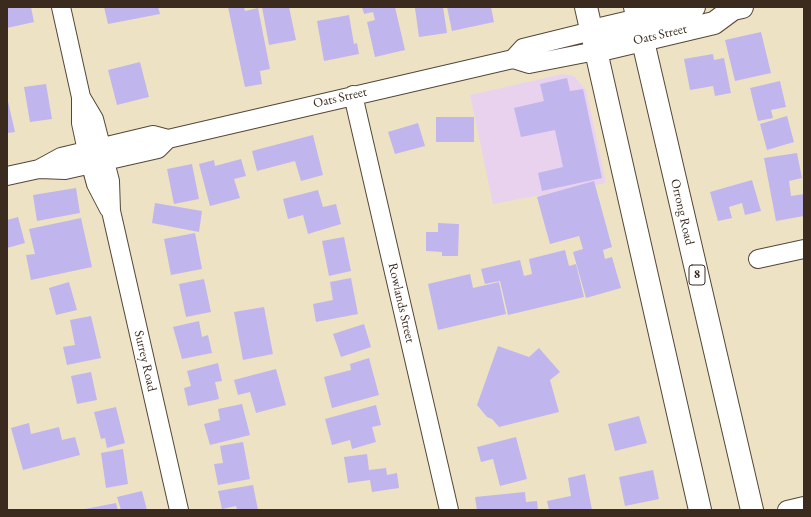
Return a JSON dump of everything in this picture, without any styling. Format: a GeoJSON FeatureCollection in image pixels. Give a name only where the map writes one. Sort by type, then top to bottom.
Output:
{"type":"FeatureCollection","features":[{"type":"Feature","properties":{"kind":"main road"},"geometry":{"type":"LineString","coordinates":[[586,7],[700,510]]}},
{"type":"Feature","properties":{"kind":"main road","name":"Oats Street"},"geometry":{"type":"LineString","coordinates":[[594,41],[638,22],[694,7]]}},
{"type":"Feature","properties":{"kind":"main road","name":"Oats Street"},"geometry":{"type":"LineString","coordinates":[[638,22],[714,22],[733,8]]}},
{"type":"Feature","properties":{"kind":"main road","name":"Orrong Road"},"geometry":{"type":"LineString","coordinates":[[638,22],[752,510]]}},
{"type":"Feature","properties":{"kind":"street","name":"Surrey Road"},"geometry":{"type":"LineString","coordinates":[[61,7],[81,97],[94,119],[96,156],[110,181],[111,211],[179,510]]}},
{"type":"Feature","properties":{"kind":"street","name":"Oats Street"},"geometry":{"type":"LineString","coordinates":[[7,176],[39,169],[65,170],[96,156],[158,149],[168,139],[513,59],[523,48],[594,41]]}},
{"type":"Feature","properties":{"kind":"street","name":"Rowlands Street"},"geometry":{"type":"LineString","coordinates":[[353,95],[449,510]]}},
{"type":"Feature","properties":{"kind":"street"},"geometry":{"type":"LineString","coordinates":[[758,259],[804,249]]}},
{"type":"Feature","properties":{"kind":"street"},"geometry":{"type":"LineString","coordinates":[[787,510],[804,506]]}},
{"type":"Feature","properties":{"kind":"shaded area"},"geometry":{"type":"Polygon","coordinates":[[[563,74],[574,76],[586,90],[606,183],[493,204],[470,95],[563,74]]]}},
{"type":"Feature","properties":{"kind":"building"},"geometry":{"type":"Polygon","coordinates":[[[7,7],[31,7],[34,22],[7,28],[7,7]]]}},
{"type":"Feature","properties":{"kind":"building"},"geometry":{"type":"Polygon","coordinates":[[[104,7],[158,7],[160,14],[108,24],[104,7]]]}},
{"type":"Feature","properties":{"kind":"building"},"geometry":{"type":"Polygon","coordinates":[[[228,7],[244,7],[245,11],[258,8],[270,69],[260,71],[262,84],[245,87],[228,7]]]}},
{"type":"Feature","properties":{"kind":"building"},"geometry":{"type":"Polygon","coordinates":[[[262,7],[289,7],[296,40],[269,45],[262,7]]]}},
{"type":"Feature","properties":{"kind":"building"},"geometry":{"type":"Polygon","coordinates":[[[362,7],[395,7],[405,50],[375,57],[367,22],[375,20],[373,12],[364,14],[362,7]]]}},
{"type":"Feature","properties":{"kind":"building"},"geometry":{"type":"Polygon","coordinates":[[[443,7],[447,33],[419,37],[415,8],[443,7]]]}},
{"type":"Feature","properties":{"kind":"building"},"geometry":{"type":"Polygon","coordinates":[[[447,7],[491,7],[494,22],[452,31],[447,7]]]}},
{"type":"Feature","properties":{"kind":"building"},"geometry":{"type":"Polygon","coordinates":[[[349,15],[354,44],[357,43],[359,54],[324,61],[317,21],[349,15]]]}},
{"type":"Feature","properties":{"kind":"building"},"geometry":{"type":"Polygon","coordinates":[[[761,32],[771,73],[735,81],[725,40],[761,32]]]}},
{"type":"Feature","properties":{"kind":"building"},"geometry":{"type":"Polygon","coordinates":[[[713,54],[714,60],[724,58],[731,93],[715,96],[713,86],[690,90],[684,59],[713,54]]]}},
{"type":"Feature","properties":{"kind":"building"},"geometry":{"type":"Polygon","coordinates":[[[140,62],[149,97],[117,105],[108,70],[140,62]]]}},
{"type":"Feature","properties":{"kind":"building"},"geometry":{"type":"Polygon","coordinates":[[[567,78],[570,91],[583,89],[602,178],[542,191],[538,173],[563,167],[555,130],[521,137],[514,108],[544,101],[540,84],[567,78]]]}},
{"type":"Feature","properties":{"kind":"building"},"geometry":{"type":"Polygon","coordinates":[[[780,81],[786,107],[771,110],[773,118],[758,121],[750,88],[780,81]]]}},
{"type":"Feature","properties":{"kind":"building"},"geometry":{"type":"Polygon","coordinates":[[[46,84],[52,119],[30,122],[24,87],[46,84]]]}},
{"type":"Feature","properties":{"kind":"building"},"geometry":{"type":"Polygon","coordinates":[[[7,97],[15,132],[7,133],[7,97]]]}},
{"type":"Feature","properties":{"kind":"building"},"geometry":{"type":"Polygon","coordinates":[[[787,116],[794,142],[767,150],[760,124],[787,116]]]}},
{"type":"Feature","properties":{"kind":"building"},"geometry":{"type":"Polygon","coordinates":[[[436,117],[474,117],[474,142],[436,142],[436,117]]]}},
{"type":"Feature","properties":{"kind":"building"},"geometry":{"type":"Polygon","coordinates":[[[418,123],[425,146],[395,154],[388,132],[418,123]]]}},
{"type":"Feature","properties":{"kind":"building"},"geometry":{"type":"Polygon","coordinates":[[[313,135],[323,175],[301,181],[295,161],[257,171],[252,151],[313,135]]]}},
{"type":"Feature","properties":{"kind":"building"},"geometry":{"type":"Polygon","coordinates":[[[797,153],[802,178],[789,181],[791,196],[804,194],[804,216],[776,221],[764,158],[797,153]]]}},
{"type":"Feature","properties":{"kind":"building"},"geometry":{"type":"Polygon","coordinates":[[[241,159],[246,176],[234,179],[240,198],[210,206],[199,164],[214,160],[215,166],[241,159]]]}},
{"type":"Feature","properties":{"kind":"building"},"geometry":{"type":"Polygon","coordinates":[[[192,164],[199,199],[174,204],[167,169],[192,164]]]}},
{"type":"Feature","properties":{"kind":"building"},"geometry":{"type":"Polygon","coordinates":[[[752,180],[761,211],[745,215],[742,203],[729,207],[732,218],[718,221],[710,192],[752,180]]]}},
{"type":"Feature","properties":{"kind":"building"},"geometry":{"type":"Polygon","coordinates":[[[594,181],[612,247],[603,250],[605,259],[612,257],[621,288],[586,298],[573,252],[583,249],[579,236],[550,244],[537,197],[594,181]]]}},
{"type":"Feature","properties":{"kind":"building"},"geometry":{"type":"Polygon","coordinates":[[[76,188],[80,213],[37,221],[33,195],[76,188]]]}},
{"type":"Feature","properties":{"kind":"building"},"geometry":{"type":"Polygon","coordinates":[[[318,190],[323,207],[336,204],[341,224],[308,234],[303,215],[288,219],[283,199],[318,190]]]}},
{"type":"Feature","properties":{"kind":"building"},"geometry":{"type":"Polygon","coordinates":[[[155,203],[202,211],[199,232],[152,223],[155,203]]]}},
{"type":"Feature","properties":{"kind":"building"},"geometry":{"type":"Polygon","coordinates":[[[18,217],[25,243],[7,248],[7,220],[18,217]]]}},
{"type":"Feature","properties":{"kind":"building"},"geometry":{"type":"Polygon","coordinates":[[[81,218],[92,267],[31,280],[26,255],[35,254],[29,229],[81,218]]]}},
{"type":"Feature","properties":{"kind":"building"},"geometry":{"type":"Polygon","coordinates":[[[438,223],[459,224],[458,256],[442,256],[442,252],[426,251],[426,232],[438,232],[438,223]]]}},
{"type":"Feature","properties":{"kind":"building"},"geometry":{"type":"Polygon","coordinates":[[[195,233],[202,269],[171,275],[164,239],[195,233]]]}},
{"type":"Feature","properties":{"kind":"building"},"geometry":{"type":"Polygon","coordinates":[[[344,237],[351,271],[329,276],[322,241],[344,237]]]}},
{"type":"Feature","properties":{"kind":"building"},"geometry":{"type":"Polygon","coordinates":[[[565,250],[569,266],[576,264],[584,297],[508,315],[500,281],[485,284],[481,269],[520,260],[524,276],[532,274],[529,259],[565,250]]]}},
{"type":"Feature","properties":{"kind":"building"},"geometry":{"type":"Polygon","coordinates":[[[470,274],[473,288],[499,282],[506,314],[438,330],[428,284],[470,274]]]}},
{"type":"Feature","properties":{"kind":"building"},"geometry":{"type":"Polygon","coordinates":[[[351,278],[358,314],[316,322],[313,304],[333,300],[330,282],[351,278]]]}},
{"type":"Feature","properties":{"kind":"building"},"geometry":{"type":"Polygon","coordinates":[[[204,279],[211,312],[186,317],[179,284],[204,279]]]}},
{"type":"Feature","properties":{"kind":"building"},"geometry":{"type":"Polygon","coordinates":[[[69,282],[77,310],[56,315],[49,288],[69,282]]]}},
{"type":"Feature","properties":{"kind":"building"},"geometry":{"type":"Polygon","coordinates":[[[264,307],[273,354],[243,360],[234,312],[264,307]]]}},
{"type":"Feature","properties":{"kind":"building"},"geometry":{"type":"Polygon","coordinates":[[[91,316],[101,358],[67,365],[63,347],[75,345],[70,320],[91,316]]]}},
{"type":"Feature","properties":{"kind":"building"},"geometry":{"type":"Polygon","coordinates":[[[199,321],[202,337],[208,335],[212,353],[182,359],[173,327],[199,321]]]}},
{"type":"Feature","properties":{"kind":"building"},"geometry":{"type":"Polygon","coordinates":[[[364,324],[371,347],[341,357],[333,334],[364,324]]]}},
{"type":"Feature","properties":{"kind":"building"},"geometry":{"type":"Polygon","coordinates":[[[498,346],[529,357],[539,348],[560,372],[550,380],[559,412],[499,427],[492,419],[487,417],[477,405],[498,346]]]}},
{"type":"Feature","properties":{"kind":"building"},"geometry":{"type":"Polygon","coordinates":[[[369,358],[379,395],[332,408],[324,377],[351,370],[350,364],[369,358]]]}},
{"type":"Feature","properties":{"kind":"building"},"geometry":{"type":"Polygon","coordinates":[[[218,363],[222,381],[215,382],[219,399],[188,406],[184,388],[191,386],[187,371],[218,363]]]}},
{"type":"Feature","properties":{"kind":"building"},"geometry":{"type":"Polygon","coordinates":[[[276,369],[286,405],[256,413],[250,392],[238,395],[234,380],[276,369]]]}},
{"type":"Feature","properties":{"kind":"building"},"geometry":{"type":"Polygon","coordinates":[[[91,372],[97,400],[77,404],[71,376],[91,372]]]}},
{"type":"Feature","properties":{"kind":"building"},"geometry":{"type":"Polygon","coordinates":[[[242,404],[250,435],[210,445],[204,424],[220,420],[218,409],[242,404]]]}},
{"type":"Feature","properties":{"kind":"building"},"geometry":{"type":"Polygon","coordinates":[[[376,405],[381,425],[372,427],[376,442],[352,449],[350,440],[332,445],[325,419],[376,405]]]}},
{"type":"Feature","properties":{"kind":"building"},"geometry":{"type":"Polygon","coordinates":[[[116,407],[125,443],[107,448],[105,438],[101,439],[94,412],[116,407]]]}},
{"type":"Feature","properties":{"kind":"building"},"geometry":{"type":"Polygon","coordinates":[[[639,416],[647,443],[615,451],[608,424],[639,416]]]}},
{"type":"Feature","properties":{"kind":"building"},"geometry":{"type":"Polygon","coordinates":[[[29,423],[31,434],[59,427],[62,440],[75,437],[80,455],[23,470],[11,428],[29,423]]]}},
{"type":"Feature","properties":{"kind":"building"},"geometry":{"type":"Polygon","coordinates":[[[516,437],[527,479],[500,486],[493,459],[481,462],[477,447],[516,437]]]}},
{"type":"Feature","properties":{"kind":"building"},"geometry":{"type":"Polygon","coordinates":[[[243,442],[250,479],[218,485],[214,464],[223,463],[220,446],[243,442]]]}},
{"type":"Feature","properties":{"kind":"building"},"geometry":{"type":"Polygon","coordinates":[[[123,449],[128,484],[106,488],[101,453],[123,449]]]}},
{"type":"Feature","properties":{"kind":"building"},"geometry":{"type":"Polygon","coordinates":[[[367,454],[369,470],[386,468],[387,475],[397,473],[399,488],[372,492],[370,480],[348,483],[344,457],[367,454]]]}},
{"type":"Feature","properties":{"kind":"building"},"geometry":{"type":"Polygon","coordinates":[[[653,470],[659,499],[625,506],[619,477],[653,470]]]}},
{"type":"Feature","properties":{"kind":"building"},"geometry":{"type":"Polygon","coordinates":[[[585,474],[592,510],[549,510],[547,501],[571,496],[568,478],[585,474]]]}},
{"type":"Feature","properties":{"kind":"building"},"geometry":{"type":"Polygon","coordinates":[[[253,485],[258,510],[237,510],[236,506],[222,509],[218,491],[253,485]]]}},
{"type":"Feature","properties":{"kind":"building"},"geometry":{"type":"Polygon","coordinates":[[[142,491],[147,510],[121,510],[117,497],[142,491]]]}},
{"type":"Feature","properties":{"kind":"building"},"geometry":{"type":"Polygon","coordinates":[[[525,492],[526,502],[537,501],[538,510],[477,510],[475,497],[525,492]]]}},
{"type":"Feature","properties":{"kind":"building"},"geometry":{"type":"Polygon","coordinates":[[[116,503],[118,510],[85,510],[85,509],[116,503]]]}}]}
